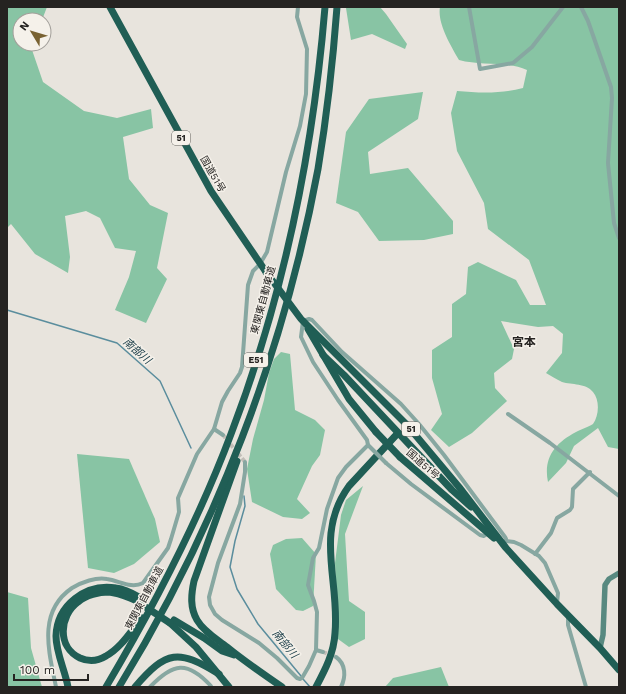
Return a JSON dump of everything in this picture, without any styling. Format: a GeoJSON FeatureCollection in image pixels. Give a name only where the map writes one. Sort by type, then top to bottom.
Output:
{"type":"FeatureCollection","features":[{"type":"Feature","properties":{"kind":"highway","name":"国道51号"},"geometry":{"type":"LineString","coordinates":[[110,7],[211,191],[260,264],[302,320],[349,399],[376,432],[400,457],[502,546],[505,545]]}},
{"type":"Feature","properties":{"kind":"highway","name":"東関東自動車道"},"geometry":{"type":"LineString","coordinates":[[106,687],[136,636],[171,570],[207,493],[231,435],[253,372],[273,304],[303,177],[321,60],[325,7]]}},
{"type":"Feature","properties":{"kind":"highway","name":"E51"},"geometry":{"type":"LineString","coordinates":[[119,687],[181,575],[218,496],[242,437],[278,334],[302,246],[317,170],[325,125],[337,7]]}},
{"type":"Feature","properties":{"kind":"highway","name":"国道51号"},"geometry":{"type":"LineString","coordinates":[[302,320],[407,425],[505,545],[557,604],[600,648],[619,670]]}},
{"type":"Feature","properties":{"kind":"highway"},"geometry":{"type":"LineString","coordinates":[[316,334],[320,342],[344,375]]}},
{"type":"Feature","properties":{"kind":"highway"},"geometry":{"type":"LineString","coordinates":[[323,355],[344,375],[452,490],[468,506],[475,508]]}},
{"type":"Feature","properties":{"kind":"highway"},"geometry":{"type":"LineString","coordinates":[[316,687],[329,660],[335,634],[336,617],[330,546],[333,515],[342,495],[349,486],[398,433]]}},
{"type":"Feature","properties":{"kind":"highway"},"geometry":{"type":"LineString","coordinates":[[242,437],[236,466],[194,581],[191,599],[194,615],[200,625],[238,656],[279,686]]}},
{"type":"Feature","properties":{"kind":"highway"},"geometry":{"type":"LineString","coordinates":[[452,490],[486,531]]}},
{"type":"Feature","properties":{"kind":"highway"},"geometry":{"type":"LineString","coordinates":[[137,598],[104,592],[93,594],[78,602],[67,615],[63,626],[65,642],[70,650],[78,657],[91,660],[101,659],[112,653],[142,618],[171,570]]}},
{"type":"Feature","properties":{"kind":"highway"},"geometry":{"type":"LineString","coordinates":[[68,687],[56,644],[58,624],[65,609],[76,597],[97,588],[106,587],[120,589],[222,651],[238,656]]}},
{"type":"Feature","properties":{"kind":"highway"},"geometry":{"type":"LineString","coordinates":[[172,621],[229,687]]}},
{"type":"Feature","properties":{"kind":"highway"},"geometry":{"type":"LineString","coordinates":[[135,687],[158,664],[164,660],[177,657],[186,657],[196,661],[219,674]]}},
{"type":"Feature","properties":{"kind":"street"},"geometry":{"type":"LineString","coordinates":[[56,687],[48,648],[48,638],[50,619],[59,600],[66,593],[86,581],[106,579],[131,586],[137,586],[143,582],[168,548],[179,512],[178,498],[197,454],[214,429],[222,402],[240,373],[242,367],[248,286],[253,271],[260,264],[267,252],[286,172],[300,126],[306,94],[307,49],[297,17],[298,7]]}},
{"type":"Feature","properties":{"kind":"street"},"geometry":{"type":"LineString","coordinates":[[469,7],[480,69],[513,64],[532,47],[563,7]]}},
{"type":"Feature","properties":{"kind":"street"},"geometry":{"type":"LineString","coordinates":[[581,7],[588,21],[611,87],[612,98],[608,163],[614,223],[619,238]]}},
{"type":"Feature","properties":{"kind":"street"},"geometry":{"type":"LineString","coordinates":[[486,531],[484,536],[480,535],[411,484],[386,463],[368,444],[367,440],[313,362],[300,337],[302,320],[312,320],[342,352],[405,409],[444,454],[505,537],[505,545],[514,542],[535,554],[545,563],[558,593],[557,604]]}},
{"type":"Feature","properties":{"kind":"street"},"geometry":{"type":"LineString","coordinates":[[508,414],[590,472],[619,496]]}},
{"type":"Feature","properties":{"kind":"street"},"geometry":{"type":"LineString","coordinates":[[214,429],[223,434]]}},
{"type":"Feature","properties":{"kind":"street"},"geometry":{"type":"LineString","coordinates":[[245,462],[246,472],[240,504],[218,563],[209,597],[210,605],[222,620],[259,643],[297,678],[300,679],[309,666],[316,650],[317,612],[308,585],[313,558],[319,548],[327,509],[338,478],[346,467],[368,444]]}},
{"type":"Feature","properties":{"kind":"street"},"geometry":{"type":"LineString","coordinates":[[535,554],[551,533],[557,518],[570,510],[572,507],[573,489],[590,472]]}},
{"type":"Feature","properties":{"kind":"street"},"geometry":{"type":"LineString","coordinates":[[600,648],[603,635],[605,585],[609,579],[619,572]]}},
{"type":"Feature","properties":{"kind":"street"},"geometry":{"type":"LineString","coordinates":[[568,616],[568,625],[586,687]]}},
{"type":"Feature","properties":{"kind":"street"},"geometry":{"type":"LineString","coordinates":[[316,650],[323,652]]}},
{"type":"Feature","properties":{"kind":"street"},"geometry":{"type":"LineString","coordinates":[[336,657],[342,663],[344,671],[344,682],[341,687]]}},
{"type":"Feature","properties":{"kind":"street"},"geometry":{"type":"LineString","coordinates":[[150,687],[167,671],[178,668],[185,668],[198,674],[210,686]]}},
{"type":"Feature","properties":{"kind":"green space"},"geometry":{"type":"Polygon","coordinates":[[[7,7],[47,7],[45,12],[12,12],[12,52],[33,52],[43,82],[84,111],[117,118],[151,109],[153,128],[123,137],[129,179],[150,205],[168,213],[157,268],[167,279],[146,323],[115,310],[129,277],[136,251],[115,248],[100,218],[86,211],[65,216],[70,257],[68,273],[35,254],[11,224],[7,228],[7,7]]]}},
{"type":"Feature","properties":{"kind":"green space"},"geometry":{"type":"Polygon","coordinates":[[[380,7],[407,44],[405,49],[372,34],[351,40],[346,8],[380,7]]]}},
{"type":"Feature","properties":{"kind":"green space"},"geometry":{"type":"Polygon","coordinates":[[[440,7],[619,7],[619,449],[608,447],[598,428],[574,446],[566,463],[548,482],[547,466],[552,452],[569,436],[593,424],[597,417],[598,408],[597,399],[590,389],[583,386],[562,382],[546,373],[562,353],[563,334],[553,326],[538,327],[501,321],[514,349],[512,359],[494,373],[495,388],[507,401],[472,433],[449,447],[431,430],[442,414],[432,378],[432,350],[452,337],[452,304],[466,294],[468,267],[478,262],[516,280],[530,305],[546,305],[529,260],[488,229],[484,203],[457,151],[451,113],[457,91],[490,92],[523,88],[527,70],[511,65],[476,63],[459,60],[443,27],[440,7]]]}},
{"type":"Feature","properties":{"kind":"green space"},"geometry":{"type":"Polygon","coordinates":[[[423,92],[418,119],[368,152],[370,174],[408,168],[453,221],[453,234],[424,240],[379,241],[358,212],[336,203],[346,132],[369,99],[423,92]]]}},
{"type":"Feature","properties":{"kind":"green space"},"geometry":{"type":"Polygon","coordinates":[[[281,352],[290,354],[295,410],[315,420],[325,430],[320,455],[312,466],[297,499],[310,513],[302,519],[283,517],[252,502],[247,469],[269,373],[274,359],[281,352]]]}},
{"type":"Feature","properties":{"kind":"green space"},"geometry":{"type":"Polygon","coordinates":[[[77,454],[129,459],[155,519],[160,542],[134,564],[114,573],[88,568],[77,454]]]}},
{"type":"Feature","properties":{"kind":"green space"},"geometry":{"type":"Polygon","coordinates":[[[363,486],[345,534],[349,601],[365,612],[365,639],[349,647],[338,639],[335,563],[341,515],[346,500],[363,486]]]}},
{"type":"Feature","properties":{"kind":"green space"},"geometry":{"type":"Polygon","coordinates":[[[302,538],[316,554],[313,606],[303,611],[296,610],[276,589],[270,554],[273,545],[286,539],[302,538]]]}},
{"type":"Feature","properties":{"kind":"green space"},"geometry":{"type":"Polygon","coordinates":[[[7,592],[28,598],[31,648],[42,687],[7,687],[7,592]]]}},
{"type":"Feature","properties":{"kind":"green space"},"geometry":{"type":"Polygon","coordinates":[[[441,667],[449,687],[385,687],[393,678],[441,667]]]}},
{"type":"Feature","properties":{"kind":"waterway","name":"南部川"},"geometry":{"type":"LineString","coordinates":[[7,310],[117,343],[160,381],[191,448]]}},
{"type":"Feature","properties":{"kind":"waterway","name":"南部川"},"geometry":{"type":"LineString","coordinates":[[244,496],[245,506],[235,541],[230,567],[237,589],[258,624],[301,676]]}},
{"type":"Feature","properties":{"kind":"waterway","name":"南部川"},"geometry":{"type":"LineString","coordinates":[[303,679],[310,687]]}},
{"type":"Feature","properties":{"kind":"tunnel"},"geometry":{"type":"LineString","coordinates":[[223,435],[245,462]]}},
{"type":"Feature","properties":{"kind":"tunnel"},"geometry":{"type":"LineString","coordinates":[[323,652],[336,657]]}},
{"type":"Feature","properties":{"kind":"district","name":"宮本"},"geometry":{"type":"Point","coordinates":[524,342]}}]}
